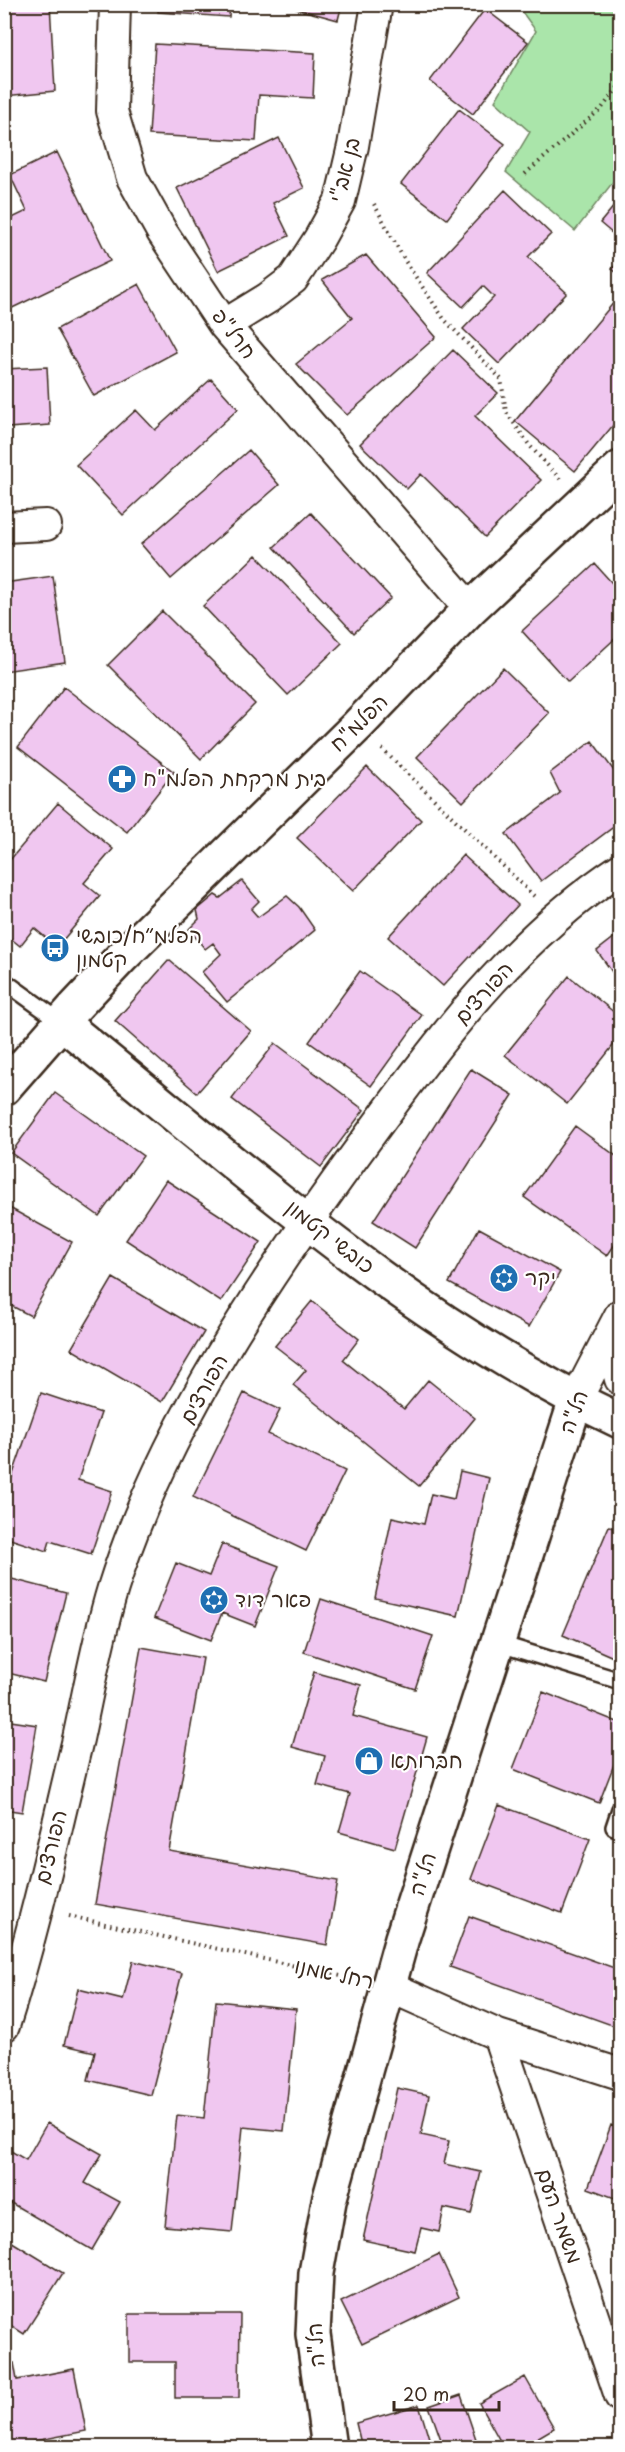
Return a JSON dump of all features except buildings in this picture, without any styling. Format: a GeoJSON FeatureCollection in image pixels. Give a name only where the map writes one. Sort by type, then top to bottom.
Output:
{"type":"FeatureCollection","features":[{"type":"Feature","properties":{"kind":"street","name":"חרל\"פ"},"geometry":{"type":"LineString","coordinates":[[115,4],[112,111],[132,178],[162,232],[224,324],[470,609]]}},
{"type":"Feature","properties":{"kind":"street","name":"בן אב\"י"},"geometry":{"type":"LineString","coordinates":[[224,324],[268,298],[293,279],[340,201],[377,4]]}},
{"type":"Feature","properties":{"kind":"street","name":"הפלמ\"ח"},"geometry":{"type":"LineString","coordinates":[[4,1088],[45,1044],[61,1022],[122,957],[357,726],[470,609],[621,468]]}},
{"type":"Feature","properties":{"kind":"street"},"geometry":{"type":"LineString","coordinates":[[4,526],[46,525]]}},
{"type":"Feature","properties":{"kind":"street","name":"הפורצים"},"geometry":{"type":"LineString","coordinates":[[4,2026],[36,1908],[113,1588],[137,1522],[175,1440],[210,1375],[307,1220],[421,1065],[484,991],[556,916],[588,890],[621,869]]}},
{"type":"Feature","properties":{"kind":"street","name":"כובשי קטמון"},"geometry":{"type":"LineString","coordinates":[[61,1022],[307,1220],[425,1308],[492,1353],[576,1400],[621,1421]]}},
{"type":"Feature","properties":{"kind":"street","name":"הל\"ה"},"geometry":{"type":"LineString","coordinates":[[329,2448],[313,2334],[316,2273],[330,2201],[402,1938],[576,1400],[619,1318]]}},
{"type":"Feature","properties":{"kind":"street","name":"הל\"ה"},"geometry":{"type":"LineString","coordinates":[[619,1318],[614,1356],[621,1379]]}},
{"type":"Feature","properties":{"kind":"street","name":"רחל אמנו"},"geometry":{"type":"LineString","coordinates":[[390,1987],[498,2035],[621,2074]]}},
{"type":"Feature","properties":{"kind":"street","name":"משמר העם"},"geometry":{"type":"LineString","coordinates":[[498,2035],[621,2396]]}},
{"type":"Feature","properties":{"kind":"lane"},"geometry":{"type":"LineString","coordinates":[[4,981],[61,1022]]}},
{"type":"Feature","properties":{"kind":"lane"},"geometry":{"type":"LineString","coordinates":[[497,1643],[621,1681]]}},
{"type":"Feature","properties":{"kind":"lane"},"geometry":{"type":"LineString","coordinates":[[614,1827],[621,1809]]}},
{"type":"Feature","properties":{"kind":"path"},"geometry":{"type":"LineString","coordinates":[[525,174],[602,108],[620,88]]}},
{"type":"Feature","properties":{"kind":"path"},"geometry":{"type":"LineString","coordinates":[[347,172],[379,209],[405,261],[444,319],[501,379],[506,412],[512,421],[530,446],[583,504]]}},
{"type":"Feature","properties":{"kind":"path"},"geometry":{"type":"LineString","coordinates":[[390,756],[556,916]]}},
{"type":"Feature","properties":{"kind":"path","name":"רחל אמנו"},"geometry":{"type":"LineString","coordinates":[[36,1908],[390,1987]]}},
{"type":"Feature","properties":{"kind":"green space"},"geometry":{"type":"Polygon","coordinates":[[[517,5],[620,5],[620,173],[575,231],[506,172],[530,132],[495,101],[536,31],[517,5]]]}},
{"type":"Feature","properties":{"kind":"place","name":"בית מרקחת הפלמ\"ח"},"geometry":{"type":"Point","coordinates":[122,779]}},
{"type":"Feature","properties":{"kind":"place","name":"הפלמ״ח/כובשי קטמון"},"geometry":{"type":"Point","coordinates":[55,948]}},
{"type":"Feature","properties":{"kind":"place","name":"יקר"},"geometry":{"type":"Point","coordinates":[504,1278]}},
{"type":"Feature","properties":{"kind":"place","name":"פאר דוד"},"geometry":{"type":"Point","coordinates":[214,1600]}},
{"type":"Feature","properties":{"kind":"place","name":"חברותא"},"geometry":{"type":"Point","coordinates":[369,1761]}}]}
